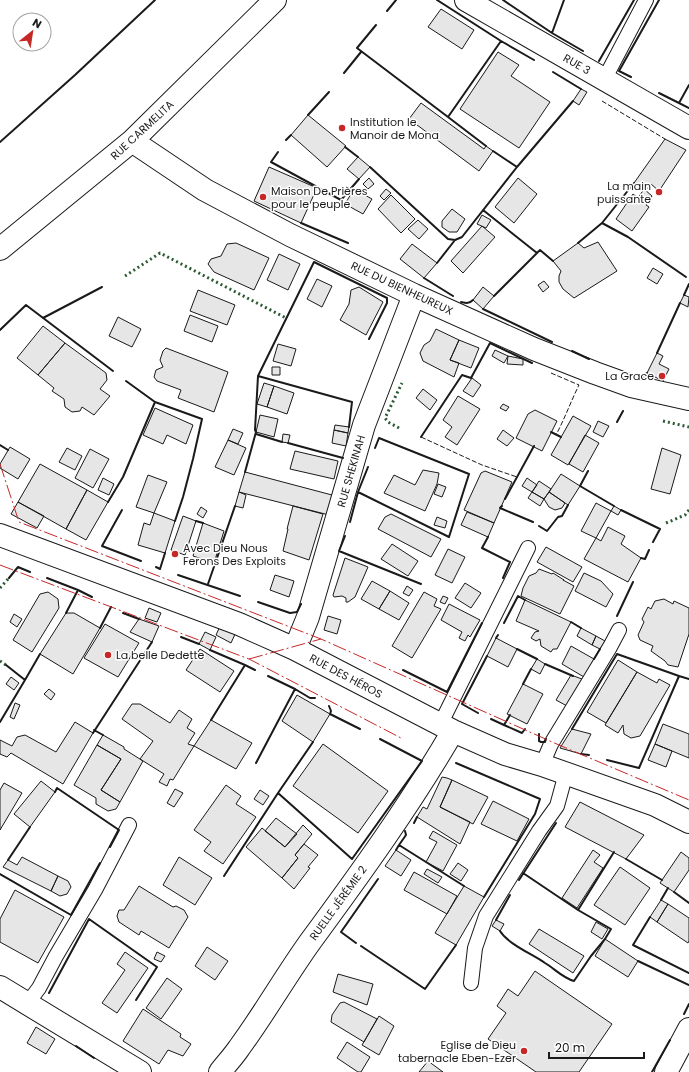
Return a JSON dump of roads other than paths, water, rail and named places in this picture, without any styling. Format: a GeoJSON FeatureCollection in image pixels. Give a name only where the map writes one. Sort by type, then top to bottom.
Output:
{"type":"FeatureCollection","features":[{"type":"Feature","properties":{"kind":"street","name":"RUE CARMELITA"},"geometry":{"type":"LineString","coordinates":[[0,249],[132,141],[275,0]]}},
{"type":"Feature","properties":{"kind":"street","name":"RUE 3"},"geometry":{"type":"LineString","coordinates":[[466,0],[689,128]]}},
{"type":"Feature","properties":{"kind":"street","name":"RUE DU BIENHEUREUX"},"geometry":{"type":"LineString","coordinates":[[132,141],[205,190],[290,235],[414,294],[534,349],[595,373],[631,386],[689,399]]}},
{"type":"Feature","properties":{"kind":"street","name":"RUE SHEKINAH"},"geometry":{"type":"LineString","coordinates":[[296,649],[308,617],[364,425],[414,294]]}},
{"type":"Feature","properties":{"kind":"street","name":"RUE DES HÉROS"},"geometry":{"type":"LineString","coordinates":[[0,534],[239,624],[296,649],[446,728],[505,754],[566,773],[655,805],[689,822]]}},
{"type":"Feature","properties":{"kind":"street","name":"RUELLE JÉRÉMIE 2"},"geometry":{"type":"LineString","coordinates":[[220,1072],[238,1049],[309,943],[337,906],[433,766],[446,728]]}},
{"type":"Feature","properties":{"kind":"street"},"geometry":{"type":"LineString","coordinates":[[0,987],[140,1072]]}},
{"type":"Feature","properties":{"kind":"street"},"geometry":{"type":"LineString","coordinates":[[666,1072],[689,1029]]}},
{"type":"Feature","properties":{"kind":"lane"},"geometry":{"type":"LineString","coordinates":[[604,80],[646,0]]}},
{"type":"Feature","properties":{"kind":"lane"},"geometry":{"type":"LineString","coordinates":[[446,728],[528,548]]}},
{"type":"Feature","properties":{"kind":"lane"},"geometry":{"type":"LineString","coordinates":[[542,765],[551,744],[619,630]]}},
{"type":"Feature","properties":{"kind":"lane"},"geometry":{"type":"LineString","coordinates":[[471,983],[475,948],[486,916],[539,831],[557,806],[566,773]]}},
{"type":"Feature","properties":{"kind":"lane"},"geometry":{"type":"LineString","coordinates":[[27,1004],[39,988],[130,825]]}},
{"type":"Feature","properties":{"kind":"place","name":"Institution le Manoir de Mona"},"geometry":{"type":"Point","coordinates":[342,128]}},
{"type":"Feature","properties":{"kind":"place","name":"La main puissante"},"geometry":{"type":"Point","coordinates":[659,192]}},
{"type":"Feature","properties":{"kind":"place","name":"Maison De Prières pour le peuple"},"geometry":{"type":"Point","coordinates":[263,197]}},
{"type":"Feature","properties":{"kind":"place","name":"La Grace"},"geometry":{"type":"Point","coordinates":[662,376]}},
{"type":"Feature","properties":{"kind":"place","name":"Avec Dieu Nous Ferons Des Exploits"},"geometry":{"type":"Point","coordinates":[175,554]}},
{"type":"Feature","properties":{"kind":"place","name":"La belle Dedette"},"geometry":{"type":"Point","coordinates":[108,655]}},
{"type":"Feature","properties":{"kind":"place","name":"Eglise de Dieu tabernacle Eben-Ezer"},"geometry":{"type":"Point","coordinates":[524,1051]}}]}
